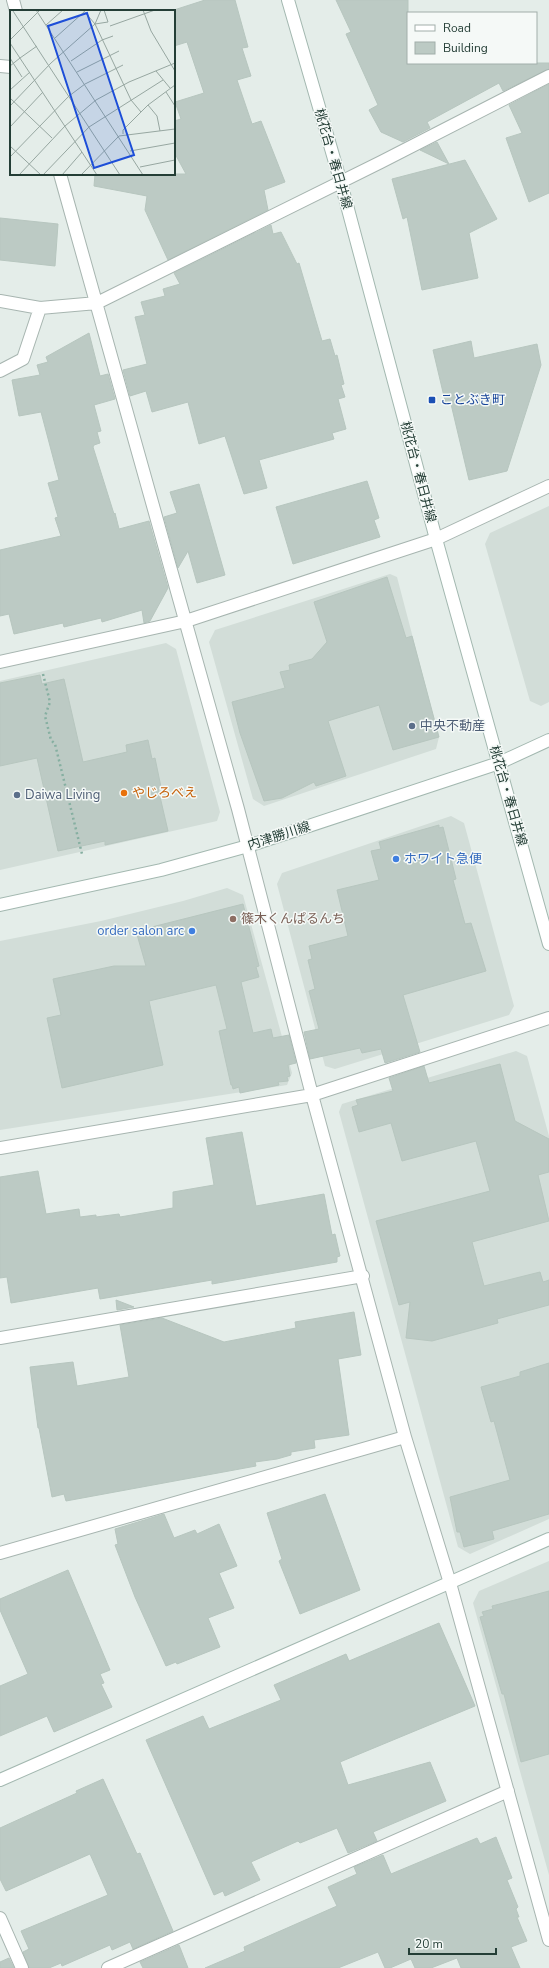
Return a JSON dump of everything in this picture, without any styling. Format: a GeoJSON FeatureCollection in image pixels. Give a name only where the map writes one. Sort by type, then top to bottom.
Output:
{"type":"FeatureCollection","features":[{"type":"Feature","properties":{"kind":"street"},"geometry":{"type":"LineString","coordinates":[[13,0],[16,10]]}},
{"type":"Feature","properties":{"kind":"street","name":"桃花台・春日井線"},"geometry":{"type":"LineString","coordinates":[[288,0],[340,183],[436,539],[549,944]]}},
{"type":"Feature","properties":{"kind":"street"},"geometry":{"type":"LineString","coordinates":[[0,66],[10,67]]}},
{"type":"Feature","properties":{"kind":"street"},"geometry":{"type":"LineString","coordinates":[[0,301],[40,308],[97,303],[340,183],[549,76]]}},
{"type":"Feature","properties":{"kind":"street"},"geometry":{"type":"LineString","coordinates":[[60,175],[248,846],[312,1095],[405,1437],[450,1583],[549,1940]]}},
{"type":"Feature","properties":{"kind":"street"},"geometry":{"type":"LineString","coordinates":[[0,371],[23,359],[40,308]]}},
{"type":"Feature","properties":{"kind":"street"},"geometry":{"type":"LineString","coordinates":[[0,662],[186,621],[436,539],[549,486]]}},
{"type":"Feature","properties":{"kind":"street","name":"内津勝川線"},"geometry":{"type":"LineString","coordinates":[[0,905],[161,870],[248,846],[499,763],[549,740]]}},
{"type":"Feature","properties":{"kind":"street"},"geometry":{"type":"LineString","coordinates":[[0,1148],[312,1095],[549,1018]]}},
{"type":"Feature","properties":{"kind":"street"},"geometry":{"type":"LineString","coordinates":[[0,1338],[362,1276]]}},
{"type":"Feature","properties":{"kind":"street"},"geometry":{"type":"LineString","coordinates":[[0,1553],[405,1437]]}},
{"type":"Feature","properties":{"kind":"street"},"geometry":{"type":"LineString","coordinates":[[0,1780],[549,1540]]}},
{"type":"Feature","properties":{"kind":"street"},"geometry":{"type":"LineString","coordinates":[[108,1968],[508,1791]]}},
{"type":"Feature","properties":{"kind":"street"},"geometry":{"type":"LineString","coordinates":[[0,1918],[22,1968]]}},
{"type":"Feature","properties":{"kind":"path"},"geometry":{"type":"LineString","coordinates":[[38,654],[50,702],[45,716],[51,740],[55,744],[82,854]]}},
{"type":"Feature","properties":{"kind":"shaded area"},"geometry":{"type":"Polygon","coordinates":[[[549,506],[549,702],[541,706],[530,701],[485,544],[490,533],[549,506]]]}},
{"type":"Feature","properties":{"kind":"shaded area"},"geometry":{"type":"Polygon","coordinates":[[[390,574],[397,577],[439,737],[436,749],[264,806],[253,799],[209,642],[215,630],[390,574]]]}},
{"type":"Feature","properties":{"kind":"shaded area"},"geometry":{"type":"Polygon","coordinates":[[[166,643],[176,649],[220,812],[217,821],[0,870],[0,681],[166,643]]]}},
{"type":"Feature","properties":{"kind":"shaded area"},"geometry":{"type":"Polygon","coordinates":[[[451,816],[464,823],[514,1006],[509,1015],[335,1069],[325,1066],[277,884],[282,873],[451,816]]]}},
{"type":"Feature","properties":{"kind":"shaded area"},"geometry":{"type":"Polygon","coordinates":[[[227,888],[243,895],[292,1073],[287,1085],[0,1130],[0,941],[101,921],[183,901],[227,888]]]}},
{"type":"Feature","properties":{"kind":"shaded area"},"geometry":{"type":"Polygon","coordinates":[[[516,1051],[527,1056],[549,1136],[549,1519],[470,1554],[458,1547],[339,1112],[342,1104],[516,1051]]]}},
{"type":"Feature","properties":{"kind":"shaded area"},"geometry":{"type":"Polygon","coordinates":[[[549,1561],[549,1875],[473,1603],[479,1591],[549,1561]]]}},
{"type":"Feature","properties":{"kind":"building"},"geometry":{"type":"Polygon","coordinates":[[[205,0],[235,0],[248,47],[242,48],[251,76],[237,80],[252,124],[261,121],[285,182],[264,190],[268,210],[168,260],[145,210],[147,196],[94,186],[95,175],[186,174],[175,154],[175,121],[181,119],[175,102],[204,93],[187,42],[175,46],[174,10],[205,0]]]}},
{"type":"Feature","properties":{"kind":"building"},"geometry":{"type":"Polygon","coordinates":[[[336,0],[408,0],[407,64],[549,63],[549,69],[503,91],[499,83],[427,122],[430,128],[403,142],[381,132],[369,110],[378,105],[346,34],[351,32],[336,0]]]}},
{"type":"Feature","properties":{"kind":"building"},"geometry":{"type":"Polygon","coordinates":[[[549,84],[549,193],[529,202],[506,138],[522,133],[509,105],[549,84]]]}},
{"type":"Feature","properties":{"kind":"building"},"geometry":{"type":"Polygon","coordinates":[[[437,142],[449,164],[420,150],[437,142]]]}},
{"type":"Feature","properties":{"kind":"building"},"geometry":{"type":"Polygon","coordinates":[[[465,160],[497,219],[469,233],[478,278],[422,290],[407,217],[403,219],[392,179],[465,160]]]}},
{"type":"Feature","properties":{"kind":"building"},"geometry":{"type":"Polygon","coordinates":[[[0,218],[58,224],[55,266],[0,260],[0,218]]]}},
{"type":"Feature","properties":{"kind":"building"},"geometry":{"type":"Polygon","coordinates":[[[271,225],[273,234],[281,232],[297,264],[299,263],[322,341],[330,339],[335,356],[337,355],[344,384],[341,385],[345,397],[338,399],[346,429],[332,433],[334,439],[259,460],[267,488],[244,494],[225,436],[199,444],[188,402],[152,412],[146,391],[130,396],[123,370],[147,364],[135,317],[145,315],[141,302],[165,296],[163,289],[180,284],[174,273],[271,225]]]}},
{"type":"Feature","properties":{"kind":"building"},"geometry":{"type":"Polygon","coordinates":[[[89,333],[100,376],[108,374],[115,399],[94,405],[101,431],[97,432],[100,443],[94,445],[93,447],[119,529],[149,521],[168,588],[150,621],[144,623],[142,610],[102,622],[101,618],[64,627],[63,623],[14,634],[9,614],[0,616],[0,550],[61,536],[55,518],[58,517],[48,483],[59,480],[41,412],[19,416],[12,380],[40,375],[37,365],[48,362],[46,357],[89,333]]]}},
{"type":"Feature","properties":{"kind":"building"},"geometry":{"type":"Polygon","coordinates":[[[471,341],[474,358],[537,344],[541,365],[507,471],[469,480],[451,404],[446,405],[433,350],[471,341]]]}},
{"type":"Feature","properties":{"kind":"building"},"geometry":{"type":"Polygon","coordinates":[[[367,481],[379,518],[374,520],[380,537],[293,564],[276,507],[367,481]]]}},
{"type":"Feature","properties":{"kind":"building"},"geometry":{"type":"Polygon","coordinates":[[[199,484],[225,575],[197,583],[188,551],[178,568],[164,517],[177,513],[170,492],[199,484]]]}},
{"type":"Feature","properties":{"kind":"building"},"geometry":{"type":"Polygon","coordinates":[[[387,577],[406,638],[412,636],[439,737],[393,750],[379,705],[328,721],[346,776],[316,786],[314,782],[282,798],[264,801],[240,733],[232,702],[285,688],[280,672],[290,670],[289,665],[312,659],[327,642],[314,602],[387,577]]]}},
{"type":"Feature","properties":{"kind":"building"},"geometry":{"type":"Polygon","coordinates":[[[40,675],[42,684],[64,679],[83,762],[127,752],[126,745],[148,740],[152,759],[155,758],[161,787],[158,788],[168,831],[105,845],[105,841],[58,851],[37,758],[0,766],[0,683],[40,675]]]}},
{"type":"Feature","properties":{"kind":"building"},"geometry":{"type":"Polygon","coordinates":[[[439,825],[439,828],[443,827],[456,879],[453,880],[465,924],[471,923],[486,971],[403,995],[420,1052],[385,1063],[381,1049],[362,1053],[360,1048],[310,1059],[304,1032],[319,1029],[309,991],[315,989],[308,960],[312,959],[309,946],[348,936],[337,890],[379,880],[371,851],[381,849],[379,842],[439,825]]]}},
{"type":"Feature","properties":{"kind":"building"},"geometry":{"type":"Polygon","coordinates":[[[243,904],[259,966],[256,967],[259,977],[241,982],[253,1033],[271,1029],[273,1038],[289,1035],[296,1063],[288,1065],[290,1076],[287,1077],[288,1081],[278,1082],[279,1085],[240,1093],[239,1087],[233,1089],[219,1031],[227,1029],[216,985],[149,1001],[163,1065],[62,1088],[47,1018],[61,1015],[53,979],[114,966],[146,966],[136,931],[243,904]]]}},
{"type":"Feature","properties":{"kind":"building"},"geometry":{"type":"Polygon","coordinates":[[[500,1064],[515,1121],[549,1139],[549,1172],[538,1175],[549,1221],[472,1242],[484,1286],[540,1272],[543,1282],[549,1280],[549,1305],[497,1319],[498,1323],[432,1341],[406,1338],[410,1302],[399,1305],[376,1221],[490,1191],[476,1141],[402,1161],[391,1123],[359,1132],[352,1107],[358,1105],[356,1100],[393,1091],[389,1078],[424,1066],[429,1083],[500,1064]]]}},
{"type":"Feature","properties":{"kind":"building"},"geometry":{"type":"Polygon","coordinates":[[[242,1132],[256,1206],[324,1194],[332,1235],[335,1234],[340,1256],[337,1257],[337,1262],[212,1284],[212,1280],[100,1299],[98,1288],[11,1303],[7,1277],[0,1278],[0,1177],[38,1171],[46,1214],[79,1209],[80,1217],[96,1215],[96,1217],[119,1214],[120,1217],[173,1208],[173,1192],[214,1185],[206,1138],[242,1132]]]}},
{"type":"Feature","properties":{"kind":"building"},"geometry":{"type":"Polygon","coordinates":[[[116,1300],[134,1307],[117,1310],[116,1300]]]}},
{"type":"Feature","properties":{"kind":"building"},"geometry":{"type":"Polygon","coordinates":[[[354,1312],[361,1355],[338,1359],[349,1435],[314,1440],[315,1448],[291,1452],[291,1455],[277,1459],[255,1462],[256,1466],[66,1501],[64,1494],[52,1497],[38,1428],[30,1367],[73,1362],[77,1386],[129,1377],[120,1325],[162,1318],[224,1342],[296,1328],[295,1322],[354,1312]]]}},
{"type":"Feature","properties":{"kind":"building"},"geometry":{"type":"Polygon","coordinates":[[[549,1363],[549,1514],[492,1531],[494,1539],[464,1547],[460,1532],[457,1532],[450,1497],[510,1480],[494,1421],[491,1422],[481,1387],[520,1376],[520,1372],[549,1363]]]}},
{"type":"Feature","properties":{"kind":"building"},"geometry":{"type":"Polygon","coordinates":[[[325,1494],[360,1590],[300,1614],[279,1561],[282,1559],[267,1513],[325,1494]]]}},
{"type":"Feature","properties":{"kind":"building"},"geometry":{"type":"Polygon","coordinates":[[[164,1514],[174,1538],[195,1530],[197,1534],[219,1524],[237,1566],[219,1573],[234,1608],[208,1618],[220,1647],[177,1664],[176,1662],[166,1666],[135,1597],[115,1545],[118,1544],[115,1529],[164,1514]]]}},
{"type":"Feature","properties":{"kind":"building"},"geometry":{"type":"Polygon","coordinates":[[[68,1570],[110,1670],[100,1674],[104,1683],[101,1684],[112,1707],[54,1732],[47,1716],[0,1736],[0,1686],[28,1674],[0,1610],[0,1599],[68,1570]]]}},
{"type":"Feature","properties":{"kind":"building"},"geometry":{"type":"Polygon","coordinates":[[[549,1591],[549,1754],[521,1762],[504,1694],[502,1694],[480,1617],[484,1616],[482,1612],[493,1609],[492,1606],[549,1591]]]}},
{"type":"Feature","properties":{"kind":"building"},"geometry":{"type":"Polygon","coordinates":[[[439,1623],[475,1706],[340,1762],[348,1785],[430,1762],[446,1801],[373,1832],[377,1841],[348,1853],[337,1828],[300,1843],[298,1841],[251,1862],[260,1880],[225,1896],[223,1891],[214,1895],[146,1740],[203,1716],[209,1729],[281,1700],[274,1685],[346,1654],[349,1661],[439,1623]]]}},
{"type":"Feature","properties":{"kind":"building"},"geometry":{"type":"Polygon","coordinates":[[[103,1779],[137,1854],[140,1853],[173,1931],[133,1949],[130,1942],[112,1950],[110,1945],[62,1966],[61,1963],[49,1968],[29,1968],[23,1952],[29,1949],[21,1931],[108,1895],[90,1854],[6,1891],[0,1879],[0,1828],[77,1793],[76,1791],[103,1779]]]}},
{"type":"Feature","properties":{"kind":"building"},"geometry":{"type":"Polygon","coordinates":[[[496,1837],[512,1878],[507,1880],[518,1907],[516,1909],[519,1917],[517,1917],[527,1941],[511,1947],[520,1968],[461,1968],[457,1958],[431,1968],[415,1968],[411,1959],[390,1968],[385,1968],[378,1952],[338,1968],[205,1968],[245,1951],[244,1947],[337,1906],[328,1887],[357,1874],[354,1867],[383,1855],[391,1874],[477,1838],[480,1844],[496,1837]]]}},
{"type":"Feature","properties":{"kind":"building"},"geometry":{"type":"Polygon","coordinates":[[[179,1945],[188,1968],[143,1968],[140,1962],[179,1945]]]}},
{"type":"Feature","properties":{"kind":"building"},"geometry":{"type":"Polygon","coordinates":[[[9,1958],[14,1968],[0,1968],[0,1962],[9,1958]]]}},
{"type":"Feature","properties":{"kind":"place","name":"ことぶき町"},"geometry":{"type":"Point","coordinates":[432,400]}},
{"type":"Feature","properties":{"kind":"place","name":"中央不動産"},"geometry":{"type":"Point","coordinates":[412,726]}},
{"type":"Feature","properties":{"kind":"place","name":"やじろべえ"},"geometry":{"type":"Point","coordinates":[124,793]}},
{"type":"Feature","properties":{"kind":"place","name":"Daiwa Living"},"geometry":{"type":"Point","coordinates":[17,795]}},
{"type":"Feature","properties":{"kind":"place","name":"ホワイト急便"},"geometry":{"type":"Point","coordinates":[396,859]}},
{"type":"Feature","properties":{"kind":"place","name":"篠木くんぱるんち"},"geometry":{"type":"Point","coordinates":[233,919]}},
{"type":"Feature","properties":{"kind":"place","name":"order salon arc"},"geometry":{"type":"Point","coordinates":[192,931]}}]}
